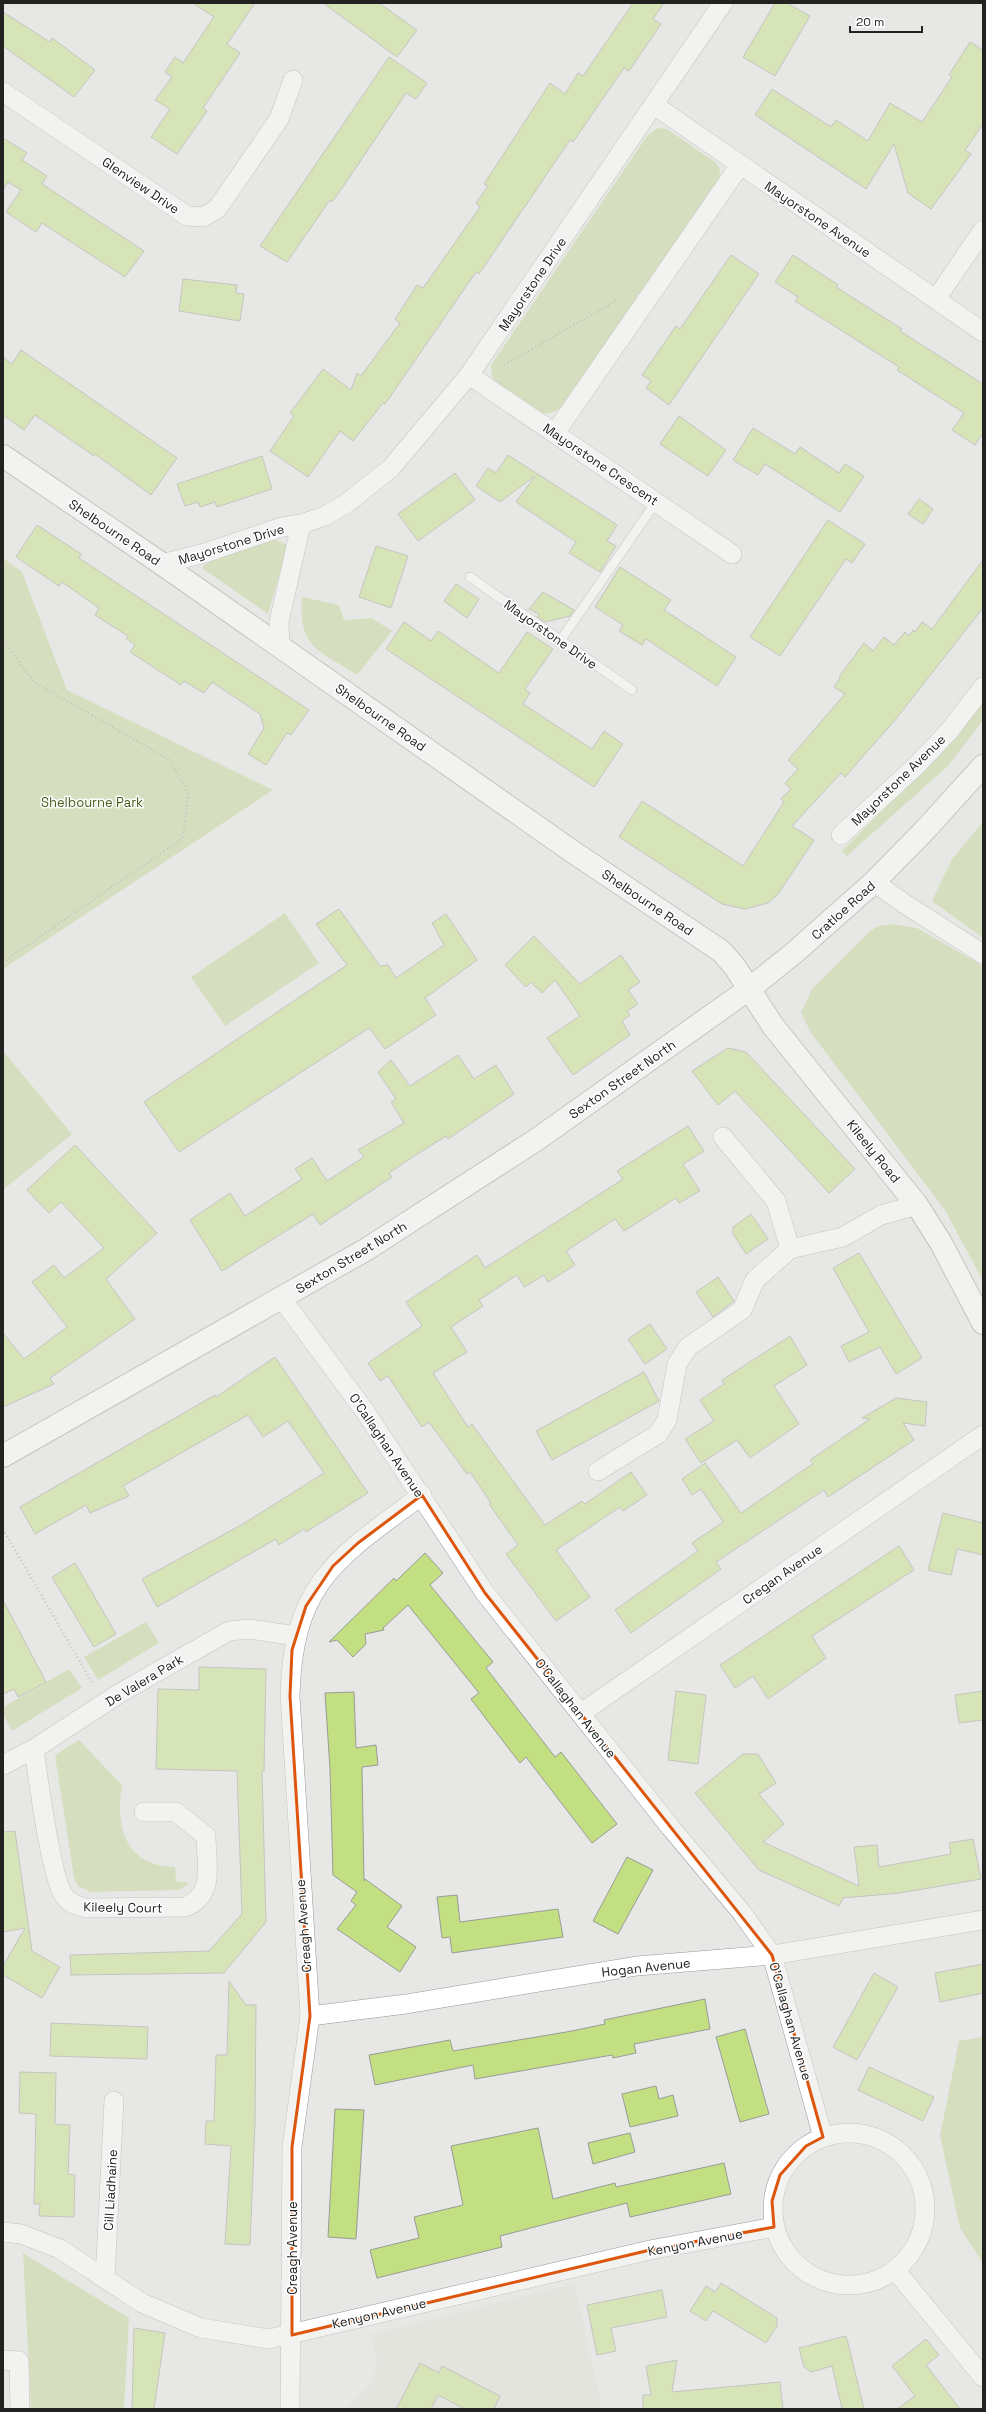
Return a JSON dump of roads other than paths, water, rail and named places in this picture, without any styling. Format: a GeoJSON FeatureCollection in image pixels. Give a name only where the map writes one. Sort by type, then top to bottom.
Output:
{"type":"FeatureCollection","features":[{"type":"Feature","properties":{"kind":"main road","name":"Shelbourne Road"},"geometry":{"type":"LineString","coordinates":[[3,456],[162,564],[574,852],[721,951],[735,967],[749,989]]}},
{"type":"Feature","properties":{"kind":"main road","name":"Cratloe Road"},"geometry":{"type":"LineString","coordinates":[[685,1034],[749,989],[811,938],[874,882],[983,766]]}},
{"type":"Feature","properties":{"kind":"main road","name":"Kileely Road"},"geometry":{"type":"LineString","coordinates":[[749,989],[773,1026],[917,1205],[941,1243],[983,1323]]}},
{"type":"Feature","properties":{"kind":"main road","name":"Sexton Street North"},"geometry":{"type":"LineString","coordinates":[[3,1456],[368,1249],[536,1140],[685,1034]]}},
{"type":"Feature","properties":{"kind":"street","name":"Mayorstone Drive"},"geometry":{"type":"LineString","coordinates":[[162,564],[205,553],[282,527],[301,524],[325,516],[347,503],[391,468],[473,378],[723,3]]}},
{"type":"Feature","properties":{"kind":"street","name":"Glenview Drive"},"geometry":{"type":"LineString","coordinates":[[3,92],[187,216],[203,217],[217,209],[278,119],[293,80]]}},
{"type":"Feature","properties":{"kind":"street","name":"Mayorstone Avenue"},"geometry":{"type":"LineString","coordinates":[[654,105],[983,332]]}},
{"type":"Feature","properties":{"kind":"street"},"geometry":{"type":"LineString","coordinates":[[555,433],[740,165]]}},
{"type":"Feature","properties":{"kind":"street"},"geometry":{"type":"LineString","coordinates":[[936,299],[983,230]]}},
{"type":"Feature","properties":{"kind":"street","name":"Mayorstone Crescent"},"geometry":{"type":"LineString","coordinates":[[473,378],[732,554]]}},
{"type":"Feature","properties":{"kind":"street","name":"Mayorstone Drive"},"geometry":{"type":"LineString","coordinates":[[280,647],[278,622],[280,610],[301,524]]}},
{"type":"Feature","properties":{"kind":"street","name":"Mayorstone Avenue"},"geometry":{"type":"LineString","coordinates":[[841,835],[917,765],[950,730],[983,687]]}},
{"type":"Feature","properties":{"kind":"street"},"geometry":{"type":"LineString","coordinates":[[874,882],[905,904],[983,954]]}},
{"type":"Feature","properties":{"kind":"street"},"geometry":{"type":"LineString","coordinates":[[723,1137],[776,1201],[790,1249]]}},
{"type":"Feature","properties":{"kind":"street"},"geometry":{"type":"LineString","coordinates":[[598,1471],[658,1434],[667,1420],[677,1364],[688,1347],[742,1310],[754,1280],[790,1249],[843,1237],[880,1215],[917,1205]]}},
{"type":"Feature","properties":{"kind":"street","name":"O'Callaghan Avenue"},"geometry":{"type":"LineString","coordinates":[[282,1299],[348,1389],[422,1495],[485,1593],[671,1828],[742,1914],[772,1955],[823,2137]]}},
{"type":"Feature","properties":{"kind":"street","name":"Cregan Avenue"},"geometry":{"type":"LineString","coordinates":[[581,1713],[983,1435]]}},
{"type":"Feature","properties":{"kind":"street","name":"Creagh Avenue"},"geometry":{"type":"LineString","coordinates":[[290,2409],[292,2335],[292,2147],[310,2016],[290,1696],[290,1665],[296,1636],[306,1606],[333,1566],[358,1542],[422,1495]]}},
{"type":"Feature","properties":{"kind":"street","name":"De Valera Park"},"geometry":{"type":"LineString","coordinates":[[3,1765],[34,1749],[104,1703],[229,1631],[250,1629],[296,1636]]}},
{"type":"Feature","properties":{"kind":"street","name":"Kileely Court"},"geometry":{"type":"LineString","coordinates":[[34,1749],[55,1875],[64,1897],[74,1905],[86,1908],[185,1907],[195,1903],[203,1894],[207,1883],[206,1836],[176,1812],[144,1812]]}},
{"type":"Feature","properties":{"kind":"street","name":"Hogan Avenue"},"geometry":{"type":"LineString","coordinates":[[310,2016],[406,2004],[637,1966],[772,1955],[983,1920]]}},
{"type":"Feature","properties":{"kind":"street","name":"Cill Liadhaine"},"geometry":{"type":"LineString","coordinates":[[105,2278],[114,2101]]}},
{"type":"Feature","properties":{"kind":"street"},"geometry":{"type":"LineString","coordinates":[[848,2132],[872,2136],[895,2147],[912,2165],[923,2188],[926,2212],[922,2234],[911,2255],[896,2271],[880,2280],[862,2285],[838,2286],[816,2279],[798,2266],[783,2249],[774,2227],[772,2201],[780,2176],[791,2159],[806,2146],[823,2137],[848,2132]]}},
{"type":"Feature","properties":{"kind":"street","name":"Kenyon Avenue"},"geometry":{"type":"LineString","coordinates":[[3,2232],[22,2234],[60,2249],[142,2303],[201,2328],[268,2339],[292,2335],[650,2250],[774,2227]]}},
{"type":"Feature","properties":{"kind":"street"},"geometry":{"type":"LineString","coordinates":[[896,2271],[983,2377]]}},
{"type":"Feature","properties":{"kind":"street"},"geometry":{"type":"LineString","coordinates":[[3,2360],[19,2361],[20,2409]]}},
{"type":"Feature","properties":{"kind":"lane"},"geometry":{"type":"LineString","coordinates":[[560,641],[656,502]]}},
{"type":"Feature","properties":{"kind":"lane","name":"Mayorstone Drive"},"geometry":{"type":"LineString","coordinates":[[470,577],[632,690]]}},
{"type":"Feature","properties":{"kind":"park label","name":"Shelbourne Park"},"geometry":{"type":"Point","coordinates":[92,802]}}]}
